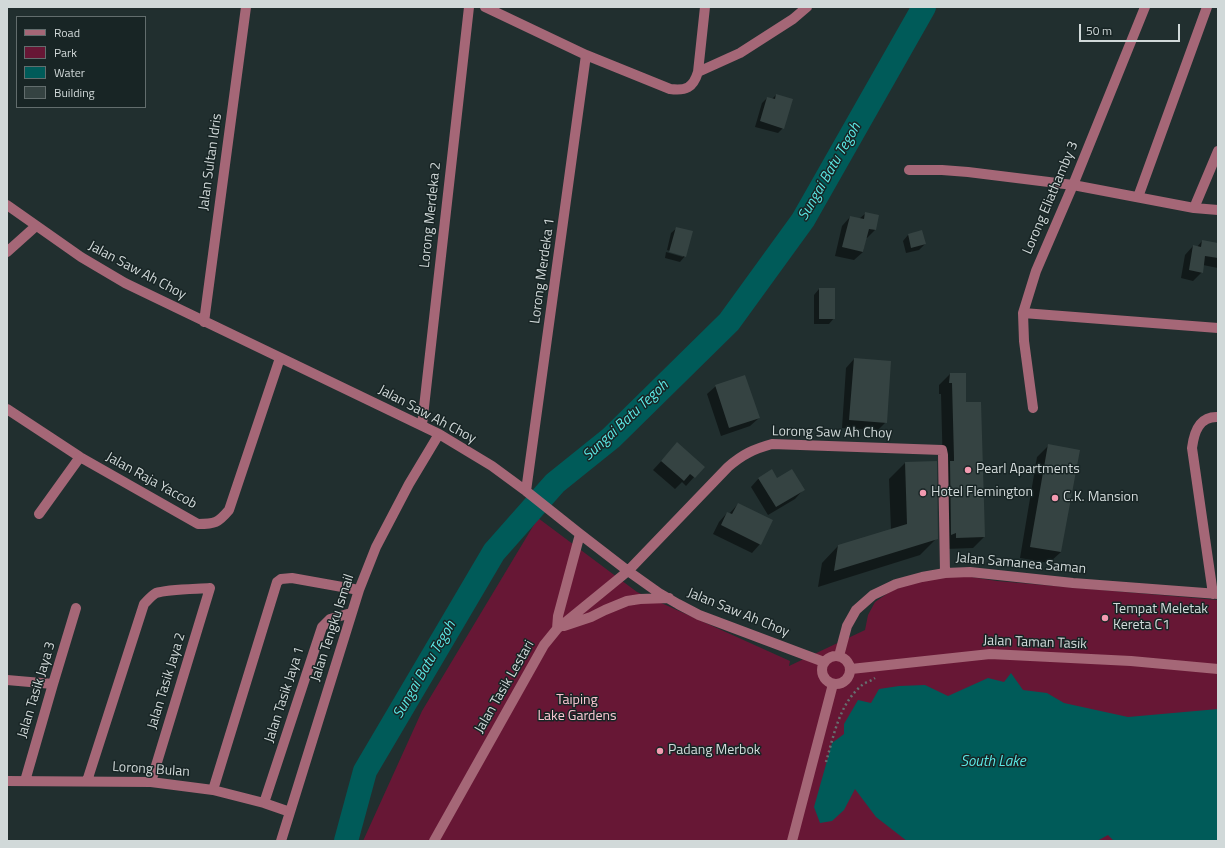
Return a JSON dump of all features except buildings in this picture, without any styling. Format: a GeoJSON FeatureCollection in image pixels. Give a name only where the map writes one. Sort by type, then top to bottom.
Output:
{"type":"FeatureCollection","features":[{"type":"Feature","properties":{"kind":"street","name":"Jalan Sultan Idris"},"geometry":{"type":"LineString","coordinates":[[204,322],[246,7]]}},
{"type":"Feature","properties":{"kind":"street","name":"Lorong Merdeka 2"},"geometry":{"type":"LineString","coordinates":[[422,425],[469,7]]}},
{"type":"Feature","properties":{"kind":"street"},"geometry":{"type":"LineString","coordinates":[[485,7],[586,55],[670,89],[680,90],[690,87],[696,80],[705,7]]}},
{"type":"Feature","properties":{"kind":"street"},"geometry":{"type":"LineString","coordinates":[[698,72],[740,53],[793,19],[807,7]]}},
{"type":"Feature","properties":{"kind":"street","name":"Lorong Eliathamby 3"},"geometry":{"type":"LineString","coordinates":[[1032,408],[1024,341],[1024,313],[1036,271],[1144,7]]}},
{"type":"Feature","properties":{"kind":"street"},"geometry":{"type":"LineString","coordinates":[[1138,197],[1207,7]]}},
{"type":"Feature","properties":{"kind":"street","name":"Lorong Merdeka 1"},"geometry":{"type":"LineString","coordinates":[[530,493],[586,55]]}},
{"type":"Feature","properties":{"kind":"street"},"geometry":{"type":"LineString","coordinates":[[1194,208],[1218,151]]}},
{"type":"Feature","properties":{"kind":"street"},"geometry":{"type":"LineString","coordinates":[[909,170],[968,172],[1072,185],[1194,208],[1218,210]]}},
{"type":"Feature","properties":{"kind":"street","name":"Jalan Saw Ah Choy"},"geometry":{"type":"LineString","coordinates":[[7,205],[82,257],[125,283],[439,434],[492,466],[530,493],[628,571],[669,598],[699,615],[824,662]]}},
{"type":"Feature","properties":{"kind":"street"},"geometry":{"type":"LineString","coordinates":[[7,252],[36,226]]}},
{"type":"Feature","properties":{"kind":"street"},"geometry":{"type":"LineString","coordinates":[[1024,313],[1218,328]]}},
{"type":"Feature","properties":{"kind":"street","name":"Jalan Raja Yaccob"},"geometry":{"type":"LineString","coordinates":[[7,409],[80,457],[198,524],[211,524],[222,518],[229,510],[280,358]]}},
{"type":"Feature","properties":{"kind":"street"},"geometry":{"type":"LineString","coordinates":[[1216,594],[1192,448],[1193,436],[1197,427],[1204,420],[1218,417]]}},
{"type":"Feature","properties":{"kind":"street","name":"Jalan Tengku Ismail"},"geometry":{"type":"LineString","coordinates":[[281,841],[358,590],[376,547],[409,484],[439,434]]}},
{"type":"Feature","properties":{"kind":"street","name":"Lorong Saw Ah Choy"},"geometry":{"type":"LineString","coordinates":[[628,571],[728,467],[740,457],[754,449],[772,444],[942,450],[945,573]]}},
{"type":"Feature","properties":{"kind":"street"},"geometry":{"type":"LineString","coordinates":[[39,514],[80,457]]}},
{"type":"Feature","properties":{"kind":"street"},"geometry":{"type":"LineString","coordinates":[[580,534],[558,616],[557,629],[592,617],[605,610],[627,602],[640,599],[669,598]]}},
{"type":"Feature","properties":{"kind":"street","name":"Jalan Tasik Lestari"},"geometry":{"type":"LineString","coordinates":[[434,841],[544,646],[557,629],[628,571]]}},
{"type":"Feature","properties":{"kind":"street","name":"Jalan Samanea Saman"},"geometry":{"type":"LineString","coordinates":[[839,656],[847,626],[856,610],[873,595],[896,584],[945,573],[970,572],[1043,580],[1216,594]]}},
{"type":"Feature","properties":{"kind":"street"},"geometry":{"type":"LineString","coordinates":[[213,790],[277,582],[281,579],[292,578],[358,590]]}},
{"type":"Feature","properties":{"kind":"street","name":"Jalan Tasik Jaya 2"},"geometry":{"type":"LineString","coordinates":[[87,781],[144,604],[149,598],[164,591],[210,588],[151,782]]}},
{"type":"Feature","properties":{"kind":"street","name":"Jalan Tasik Jaya 3"},"geometry":{"type":"LineString","coordinates":[[25,781],[76,608]]}},
{"type":"Feature","properties":{"kind":"street","name":"Jalan Tasik Jaya 1"},"geometry":{"type":"LineString","coordinates":[[264,804],[322,627],[330,619],[351,613]]}},
{"type":"Feature","properties":{"kind":"street","name":"Jalan Taman Tasik"},"geometry":{"type":"LineString","coordinates":[[851,669],[990,654],[1131,662],[1218,669]]}},
{"type":"Feature","properties":{"kind":"street"},"geometry":{"type":"LineString","coordinates":[[832,656],[839,656],[846,659],[851,669],[849,677],[846,681],[833,684],[825,679],[823,675],[822,671],[824,662],[832,656]]}},
{"type":"Feature","properties":{"kind":"street"},"geometry":{"type":"LineString","coordinates":[[7,680],[53,684]]}},
{"type":"Feature","properties":{"kind":"street"},"geometry":{"type":"LineString","coordinates":[[792,841],[833,684]]}},
{"type":"Feature","properties":{"kind":"street","name":"Lorong Bulan"},"geometry":{"type":"LineString","coordinates":[[7,781],[151,782],[213,790],[290,812]]}},
{"type":"Feature","properties":{"kind":"path"},"geometry":{"type":"LineString","coordinates":[[825,764],[838,721],[845,706],[862,684],[875,678]]}},
{"type":"Feature","properties":{"kind":"green space","name":"Taiping Lake Gardens"},"geometry":{"type":"Polygon","coordinates":[[[538,518],[637,592],[790,661],[789,666],[865,630],[868,615],[875,602],[891,591],[915,582],[940,576],[965,576],[997,581],[1218,600],[1218,841],[363,841],[422,711],[538,518]]]}},
{"type":"Feature","properties":{"kind":"water","name":"South Lake"},"geometry":{"type":"Polygon","coordinates":[[[1011,673],[1023,690],[1047,693],[1064,703],[1128,717],[1218,709],[1218,841],[1114,841],[1108,835],[1097,841],[907,841],[876,817],[855,789],[844,810],[832,821],[820,823],[814,807],[832,743],[844,734],[844,724],[858,700],[871,703],[879,689],[899,686],[925,685],[948,696],[988,678],[1004,682],[1011,673]]]}},
{"type":"Feature","properties":{"kind":"waterway","name":"Sungai Batu Tegoh"},"geometry":{"type":"LineString","coordinates":[[346,841],[365,771],[494,552],[555,483],[611,438],[729,322],[803,220],[924,7]]}},
{"type":"Feature","properties":{"kind":"place","name":"Pearl Apartments"},"geometry":{"type":"Point","coordinates":[968,470]}},
{"type":"Feature","properties":{"kind":"place","name":"Hotel Flemington"},"geometry":{"type":"Point","coordinates":[923,493]}},
{"type":"Feature","properties":{"kind":"place","name":"C.K. Mansion"},"geometry":{"type":"Point","coordinates":[1055,498]}},
{"type":"Feature","properties":{"kind":"place","name":"Tempat Meletak Kereta C1"},"geometry":{"type":"Point","coordinates":[1105,618]}},
{"type":"Feature","properties":{"kind":"place","name":"Padang Merbok"},"geometry":{"type":"Point","coordinates":[660,751]}}]}
